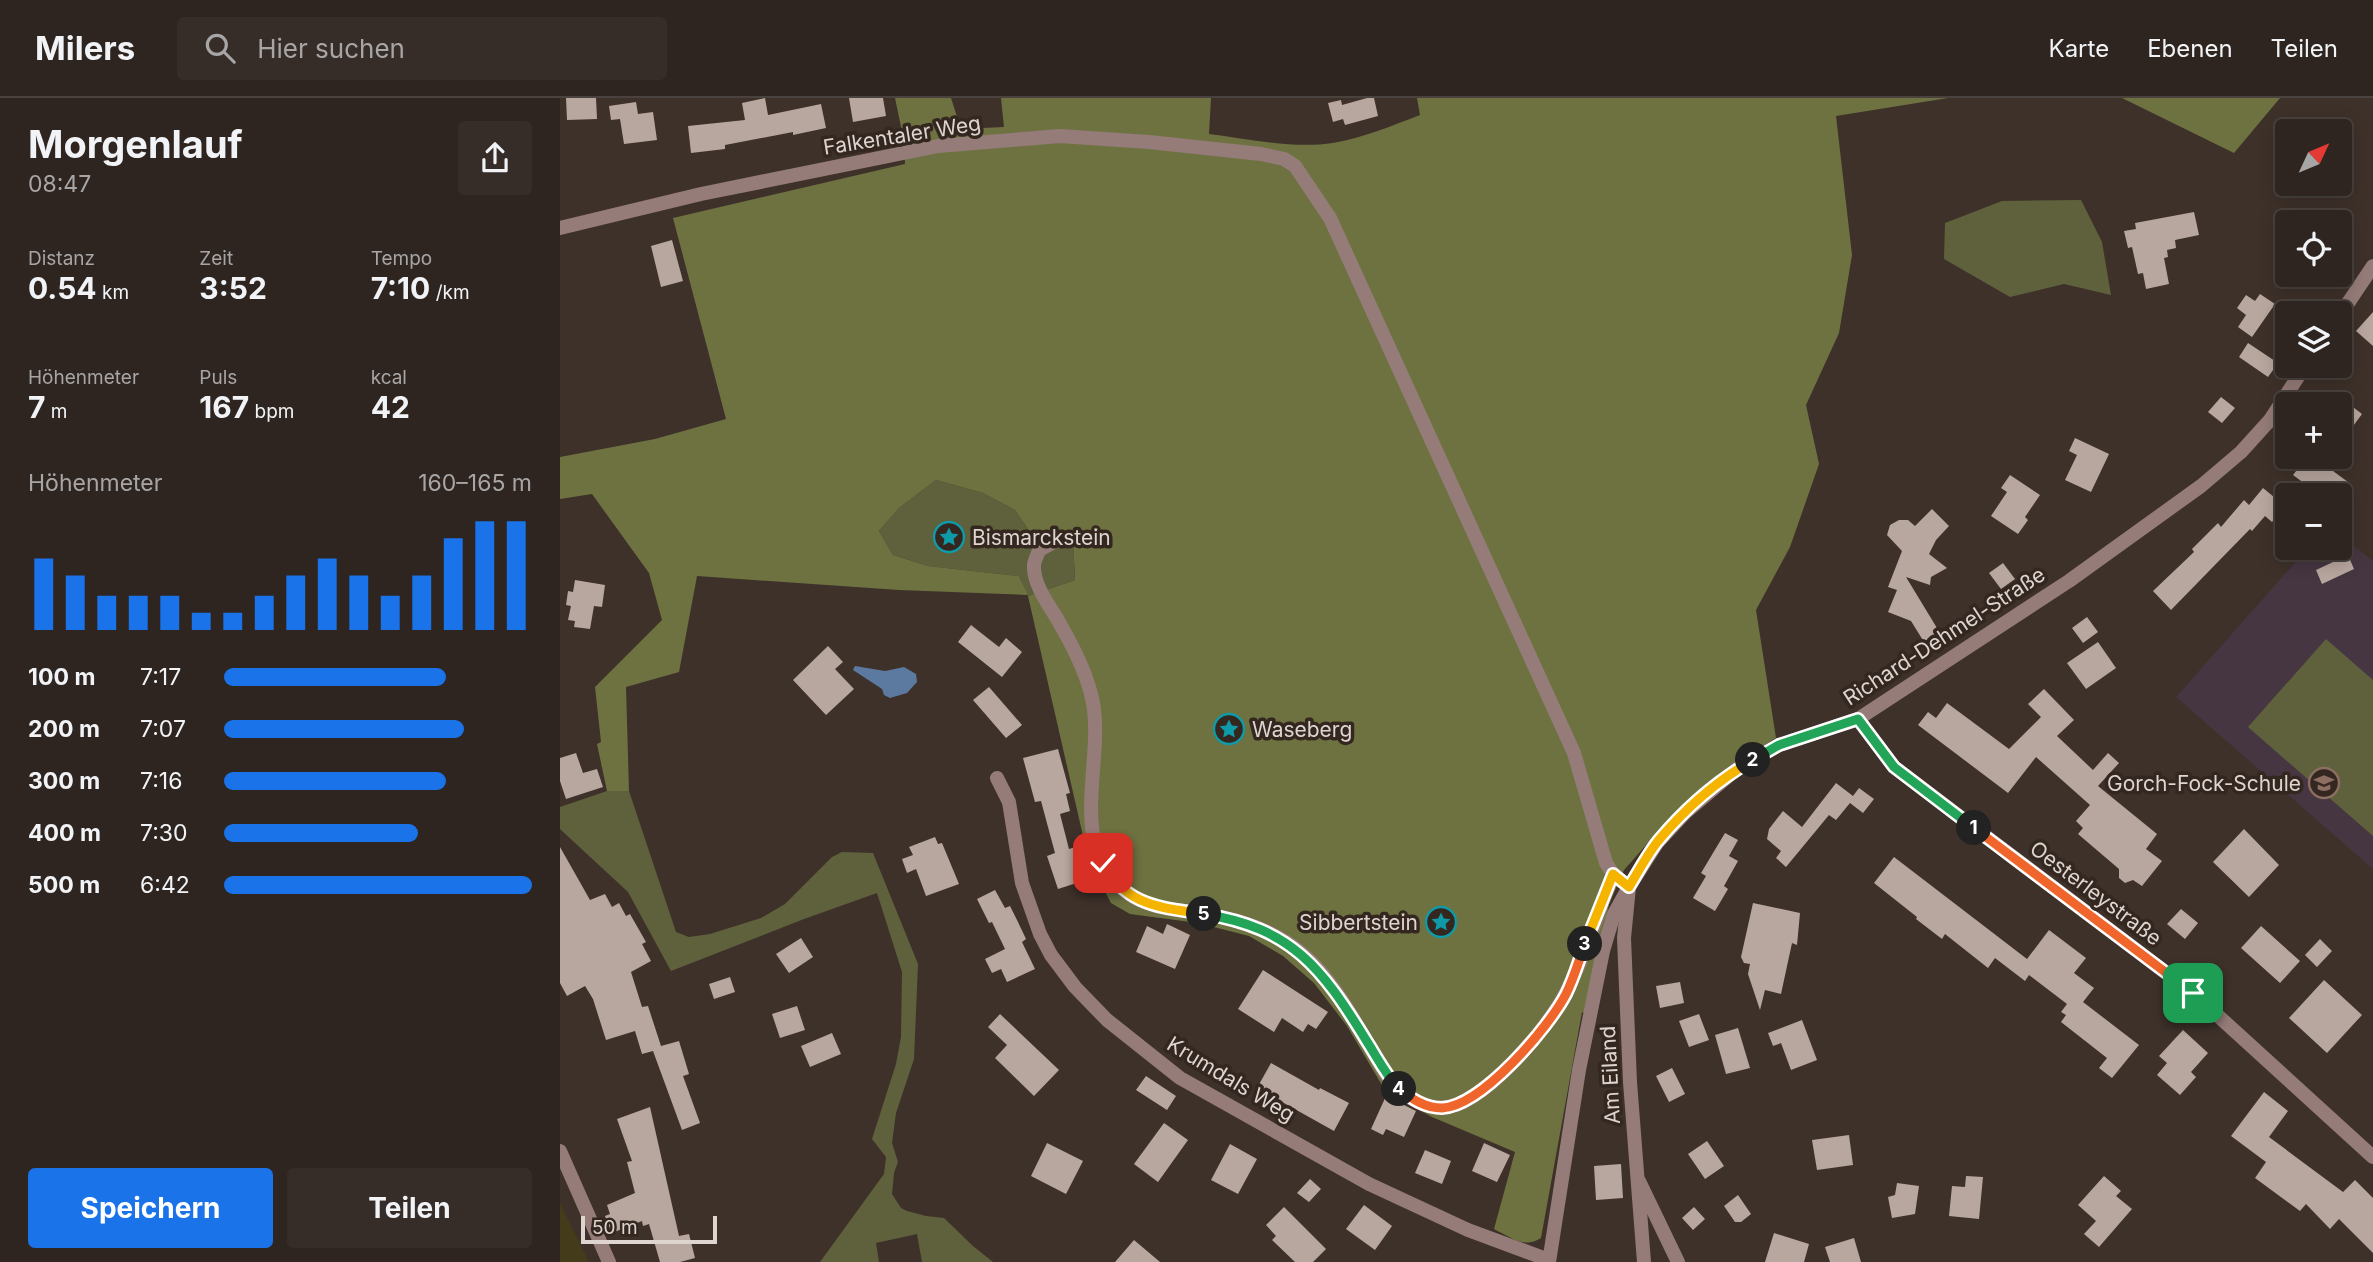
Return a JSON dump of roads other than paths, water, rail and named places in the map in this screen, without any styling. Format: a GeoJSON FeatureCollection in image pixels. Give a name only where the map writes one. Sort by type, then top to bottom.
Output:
{"type":"FeatureCollection","features":[{"type":"Feature","properties":{"kind":"street","name":"Falkentaler Weg"},"geometry":{"type":"LineString","coordinates":[[560,228],[701,194],[949,144],[1060,136],[1261,154],[1283,159],[1295,166],[1330,218],[1574,753],[1606,863],[1613,874]]}},
{"type":"Feature","properties":{"kind":"street"},"geometry":{"type":"LineString","coordinates":[[2349,301],[2373,266]]}},
{"type":"Feature","properties":{"kind":"street","name":"Richard-Dehmel-Straße"},"geometry":{"type":"LineString","coordinates":[[1549,1261],[1579,1070],[1603,951],[1614,914],[1657,843],[1685,813],[1738,768],[1779,745],[1858,719],[2069,581],[2201,486],[2241,452],[2270,420],[2297,378]]}},
{"type":"Feature","properties":{"kind":"street"},"geometry":{"type":"LineString","coordinates":[[1061,538],[1039,550],[1034,565],[1039,587],[1073,647],[1092,698],[1092,830],[1109,874],[1135,898],[1151,905],[1228,918],[1253,926],[1293,946],[1308,958],[1325,978],[1399,1090],[1421,1104],[1451,1107],[1472,1096],[1510,1066],[1551,1019],[1566,993],[1613,874],[1629,887]]}},
{"type":"Feature","properties":{"kind":"street","name":"Oesterleystraße"},"geometry":{"type":"LineString","coordinates":[[1858,719],[1894,767],[2193,993],[2373,1157]]}},
{"type":"Feature","properties":{"kind":"street","name":"Krumdals Weg"},"geometry":{"type":"LineString","coordinates":[[997,778],[1009,802],[1022,883],[1040,934],[1051,955],[1075,987],[1107,1020],[1181,1078],[1369,1184],[1468,1230],[1549,1261]]}},
{"type":"Feature","properties":{"kind":"street","name":"Am Eiland"},"geometry":{"type":"LineString","coordinates":[[1629,887],[1624,938],[1644,1262]]}},
{"type":"Feature","properties":{"kind":"street"},"geometry":{"type":"LineString","coordinates":[[560,1151],[609,1262]]}},
{"type":"Feature","properties":{"kind":"street"},"geometry":{"type":"LineString","coordinates":[[1637,1176],[1678,1262]]}},
{"type":"Feature","properties":{"kind":"water"},"geometry":{"type":"Polygon","coordinates":[[[855,666],[885,671],[904,667],[916,674],[917,682],[907,693],[890,698],[884,695],[882,689],[853,670],[855,666]]]}},
{"type":"Feature","properties":{"kind":"place","name":"Bismarckstein"},"geometry":{"type":"Point","coordinates":[949,537]}},
{"type":"Feature","properties":{"kind":"place","name":"Waseberg"},"geometry":{"type":"Point","coordinates":[1229,729]}},
{"type":"Feature","properties":{"kind":"place","name":"Gorch-Fock-Schule"},"geometry":{"type":"Point","coordinates":[2324,783]}},
{"type":"Feature","properties":{"kind":"place","name":"Sibbertstein"},"geometry":{"type":"Point","coordinates":[1441,922]}}]}
